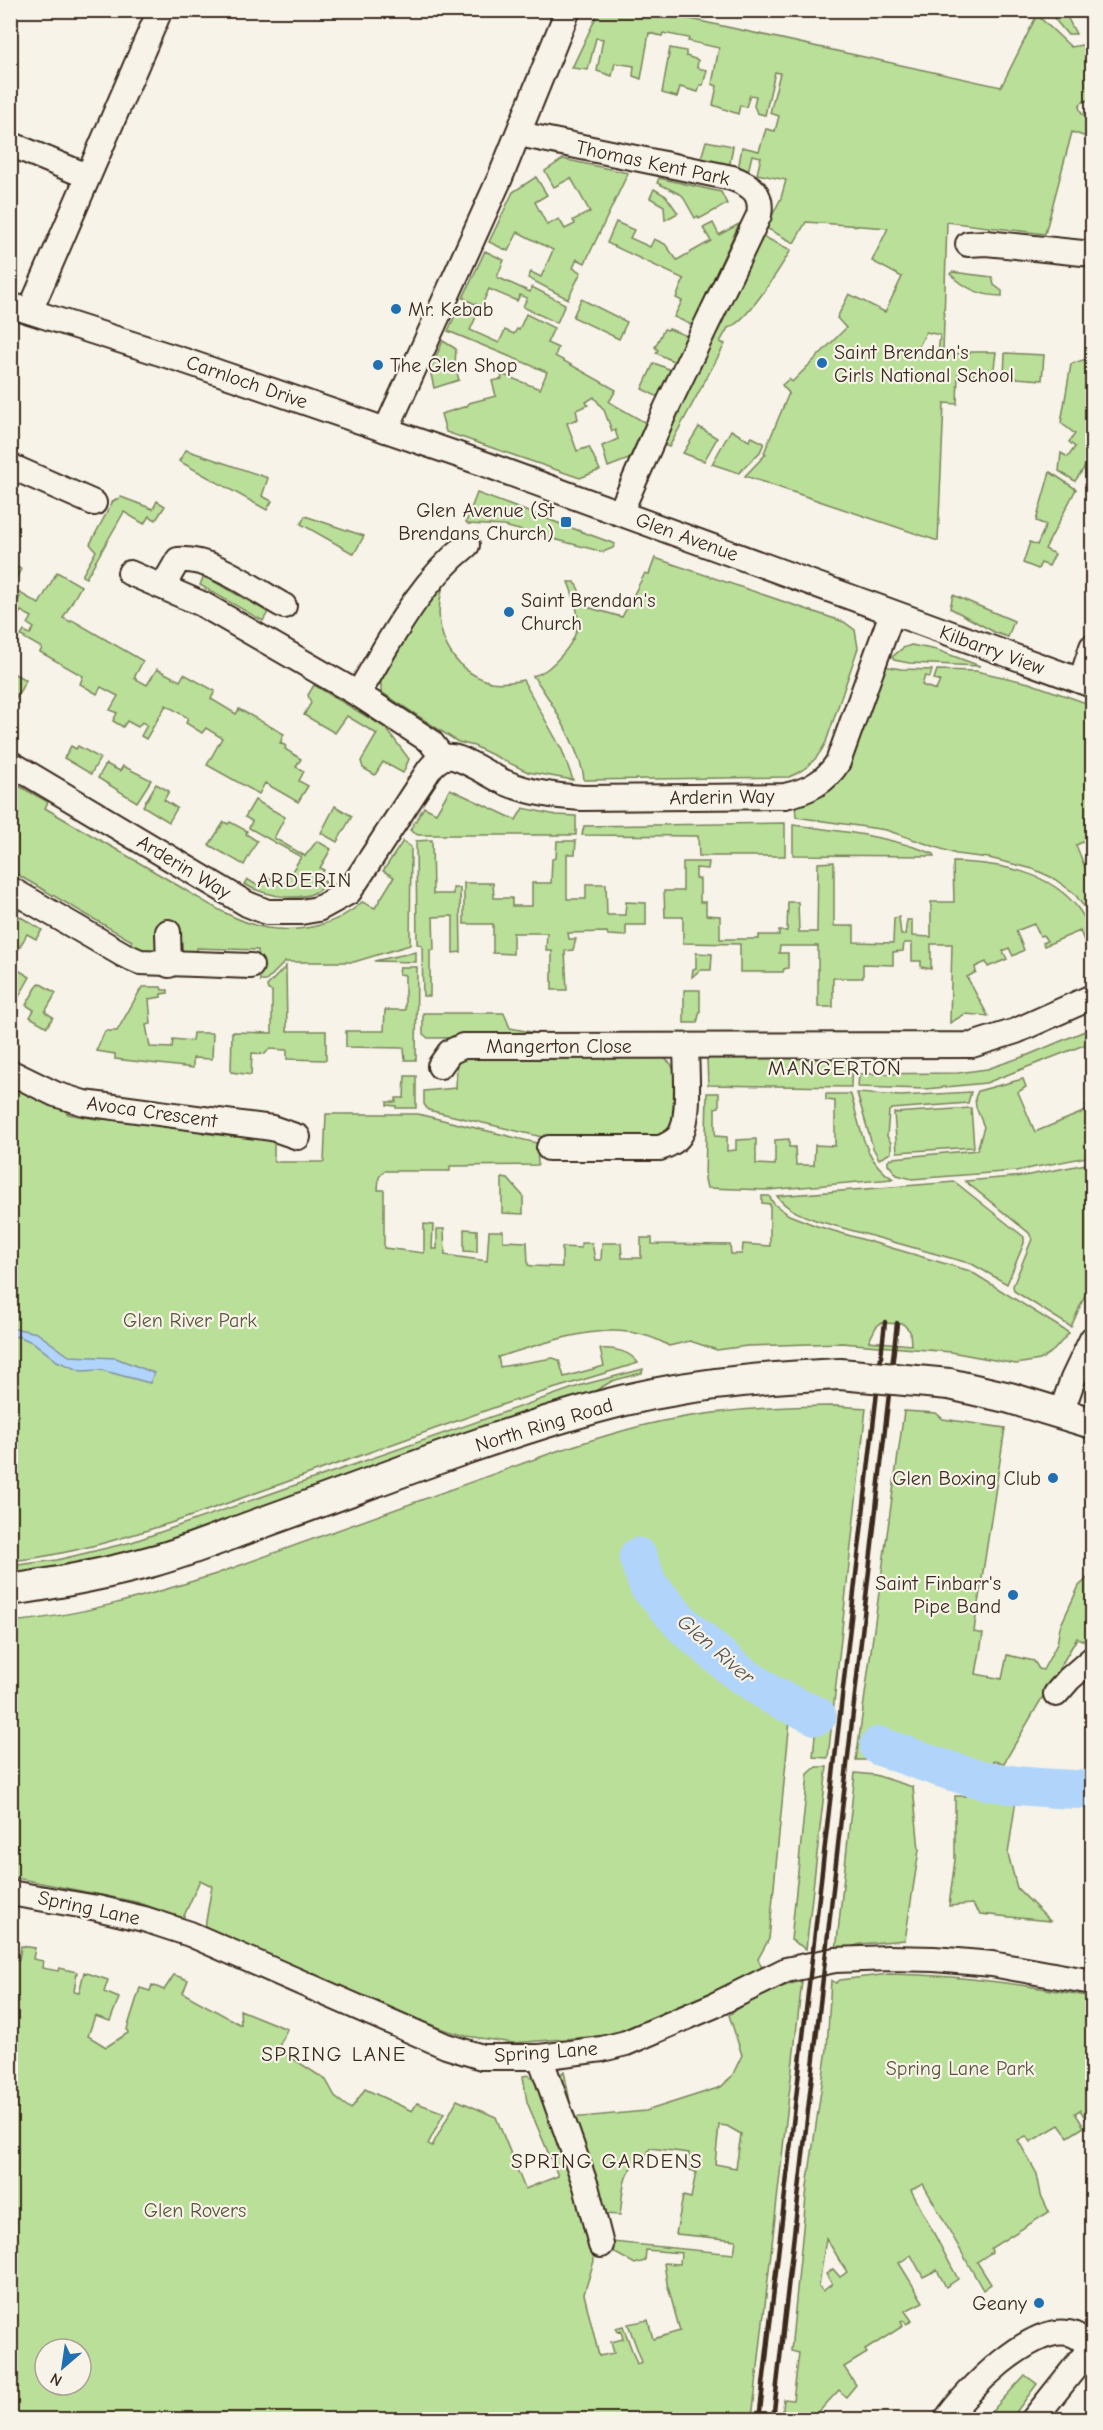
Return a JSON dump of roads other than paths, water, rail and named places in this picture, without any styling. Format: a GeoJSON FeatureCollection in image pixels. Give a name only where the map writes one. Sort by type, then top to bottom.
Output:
{"type":"FeatureCollection","features":[{"type":"Feature","properties":{"kind":"main road","name":"North Ring Road"},"geometry":{"type":"LineString","coordinates":[[10,1590],[60,1583],[154,1561],[526,1428],[595,1407],[662,1391],[707,1384],[754,1378],[840,1374],[949,1384],[1010,1398],[1092,1423]]}},
{"type":"Feature","properties":{"kind":"street"},"geometry":{"type":"LineString","coordinates":[[20,308],[87,176],[160,10]]}},
{"type":"Feature","properties":{"kind":"street"},"geometry":{"type":"LineString","coordinates":[[386,430],[519,134],[568,10]]}},
{"type":"Feature","properties":{"kind":"street","name":"Thomas Kent Park"},"geometry":{"type":"LineString","coordinates":[[519,134],[732,178],[747,183],[757,194],[761,204],[759,215],[620,513]]}},
{"type":"Feature","properties":{"kind":"street"},"geometry":{"type":"LineString","coordinates":[[10,144],[87,176]]}},
{"type":"Feature","properties":{"kind":"street"},"geometry":{"type":"LineString","coordinates":[[968,244],[986,243],[1092,254]]}},
{"type":"Feature","properties":{"kind":"street","name":"Carnloch Drive"},"geometry":{"type":"LineString","coordinates":[[20,308],[482,463]]}},
{"type":"Feature","properties":{"kind":"street","name":"Glen Avenue"},"geometry":{"type":"LineString","coordinates":[[482,463],[892,613]]}},
{"type":"Feature","properties":{"kind":"street"},"geometry":{"type":"LineString","coordinates":[[10,466],[94,503]]}},
{"type":"Feature","properties":{"kind":"street"},"geometry":{"type":"LineString","coordinates":[[358,694],[422,590],[442,567],[467,545]]}},
{"type":"Feature","properties":{"kind":"street"},"geometry":{"type":"LineString","coordinates":[[163,586],[178,560],[193,559],[209,564],[284,606]]}},
{"type":"Feature","properties":{"kind":"street"},"geometry":{"type":"LineString","coordinates":[[130,573],[202,604],[358,694],[430,741],[443,758]]}},
{"type":"Feature","properties":{"kind":"street","name":"Kilbarry View"},"geometry":{"type":"LineString","coordinates":[[892,613],[1086,683]]}},
{"type":"Feature","properties":{"kind":"street","name":"Arderin Way"},"geometry":{"type":"LineString","coordinates":[[10,763],[247,904],[267,912],[283,913],[318,909],[349,892],[429,770],[435,762],[450,756],[506,783],[549,796],[582,798],[797,794],[824,779],[838,762],[892,613]]}},
{"type":"Feature","properties":{"kind":"street"},"geometry":{"type":"LineString","coordinates":[[1086,683],[1092,647]]}},
{"type":"Feature","properties":{"kind":"street"},"geometry":{"type":"LineString","coordinates":[[10,889],[140,962],[169,965],[251,966]]}},
{"type":"Feature","properties":{"kind":"street"},"geometry":{"type":"LineString","coordinates":[[168,932],[169,965]]}},
{"type":"Feature","properties":{"kind":"street","name":"Mangerton Close"},"geometry":{"type":"LineString","coordinates":[[440,1066],[450,1052],[463,1046],[972,1045],[1016,1031],[1092,997]]}},
{"type":"Feature","properties":{"kind":"street"},"geometry":{"type":"LineString","coordinates":[[549,1148],[660,1148],[671,1144],[681,1133],[685,1120],[686,1046]]}},
{"type":"Feature","properties":{"kind":"street","name":"Avoca Crescent"},"geometry":{"type":"LineString","coordinates":[[10,1072],[55,1094],[84,1103],[272,1128],[298,1137]]}},
{"type":"Feature","properties":{"kind":"street"},"geometry":{"type":"LineString","coordinates":[[1061,1413],[1092,1339]]}},
{"type":"Feature","properties":{"kind":"street"},"geometry":{"type":"LineString","coordinates":[[1056,1694],[1092,1659]]}},
{"type":"Feature","properties":{"kind":"street","name":"Spring Lane"},"geometry":{"type":"LineString","coordinates":[[10,1893],[97,1908],[144,1919],[190,1934],[468,2054],[482,2057],[540,2057],[602,2049],[626,2043],[715,2005],[786,1970],[826,1962],[888,1958],[934,1959],[992,1964],[1092,1982]]}},
{"type":"Feature","properties":{"kind":"street"},"geometry":{"type":"LineString","coordinates":[[540,2057],[586,2186],[601,2245]]}},
{"type":"Feature","properties":{"kind":"street"},"geometry":{"type":"LineString","coordinates":[[946,2420],[967,2392],[985,2374],[1031,2343],[1050,2333],[1067,2332],[1079,2336],[1092,2347],[1033,2420]]}},
{"type":"Feature","properties":{"kind":"water"},"geometry":{"type":"Polygon","coordinates":[[[11,1330],[37,1333],[69,1356],[116,1358],[154,1373],[150,1383],[101,1370],[81,1371],[57,1361],[34,1343],[18,1336],[11,1338],[11,1330]]]}},
{"type":"Feature","properties":{"kind":"waterway","name":"Glen River"},"geometry":{"type":"LineString","coordinates":[[638,1557],[648,1585],[685,1627],[735,1670],[773,1696],[817,1716]]}},
{"type":"Feature","properties":{"kind":"waterway","name":"Glen River"},"geometry":{"type":"LineString","coordinates":[[879,1746],[984,1780],[1012,1785],[1092,1790]]}},
{"type":"Feature","properties":{"kind":"railway"},"geometry":{"type":"LineString","coordinates":[[759,2420],[885,1322]]}},
{"type":"Feature","properties":{"kind":"railway"},"geometry":{"type":"LineString","coordinates":[[773,2420],[897,1323]]}},
{"type":"Feature","properties":{"kind":"place","name":"Mr. Kebab"},"geometry":{"type":"Point","coordinates":[396,309]}},
{"type":"Feature","properties":{"kind":"place","name":"Saint Brendan's Girls National School"},"geometry":{"type":"Point","coordinates":[822,363]}},
{"type":"Feature","properties":{"kind":"place","name":"The Glen Shop"},"geometry":{"type":"Point","coordinates":[378,365]}},
{"type":"Feature","properties":{"kind":"place","name":"Glen Avenue (St Brendans Church)"},"geometry":{"type":"Point","coordinates":[566,522]}},
{"type":"Feature","properties":{"kind":"place","name":"Saint Brendan's Church"},"geometry":{"type":"Point","coordinates":[509,612]}},
{"type":"Feature","properties":{"kind":"place","name":"Glen Boxing Club"},"geometry":{"type":"Point","coordinates":[1053,1478]}},
{"type":"Feature","properties":{"kind":"place","name":"Saint Finbarr's Pipe Band"},"geometry":{"type":"Point","coordinates":[1013,1595]}},
{"type":"Feature","properties":{"kind":"place","name":"Geany"},"geometry":{"type":"Point","coordinates":[1039,2303]}},
{"type":"Feature","properties":{"kind":"district","name":"ARDERIN"},"geometry":{"type":"Point","coordinates":[305,880]}},
{"type":"Feature","properties":{"kind":"district","name":"MANGERTON"},"geometry":{"type":"Point","coordinates":[835,1068]}},
{"type":"Feature","properties":{"kind":"district","name":"SPRING LANE"},"geometry":{"type":"Point","coordinates":[334,2054]}},
{"type":"Feature","properties":{"kind":"district","name":"SPRING GARDENS"},"geometry":{"type":"Point","coordinates":[607,2161]}},
{"type":"Feature","properties":{"kind":"park label","name":"Glen River Park"},"geometry":{"type":"Point","coordinates":[190,1320]}},
{"type":"Feature","properties":{"kind":"park label","name":"Spring Lane Park"},"geometry":{"type":"Point","coordinates":[960,2068]}},
{"type":"Feature","properties":{"kind":"park label","name":"Glen Rovers"},"geometry":{"type":"Point","coordinates":[195,2210]}}]}
